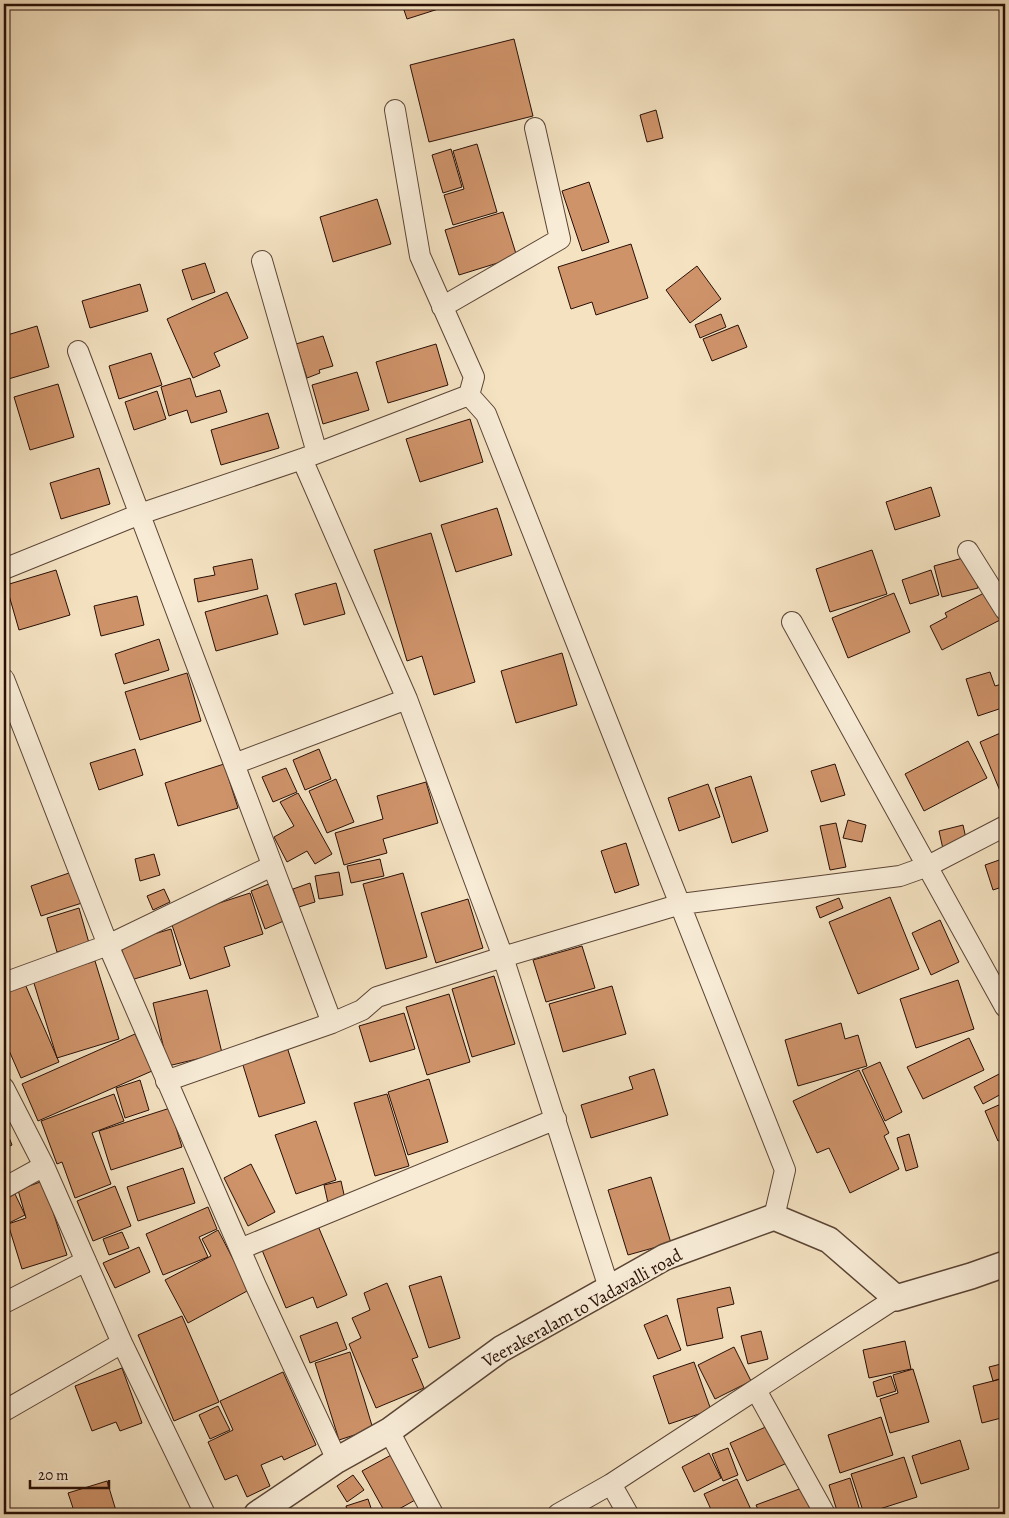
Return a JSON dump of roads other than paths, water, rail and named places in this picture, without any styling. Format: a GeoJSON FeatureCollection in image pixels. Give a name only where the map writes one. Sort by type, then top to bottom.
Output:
{"type":"FeatureCollection","features":[{"type":"Feature","properties":{"kind":"street"},"geometry":{"type":"LineString","coordinates":[[395,110],[420,256],[474,377],[469,395]]}},
{"type":"Feature","properties":{"kind":"street"},"geometry":{"type":"LineString","coordinates":[[442,307],[560,239],[535,128]]}},
{"type":"Feature","properties":{"kind":"street"},"geometry":{"type":"LineString","coordinates":[[262,261],[309,456],[407,699],[503,957],[609,1288]]}},
{"type":"Feature","properties":{"kind":"street"},"geometry":{"type":"LineString","coordinates":[[78,351],[332,1023]]}},
{"type":"Feature","properties":{"kind":"street"},"geometry":{"type":"LineString","coordinates":[[4,569],[140,514],[309,456],[469,395]]}},
{"type":"Feature","properties":{"kind":"street"},"geometry":{"type":"LineString","coordinates":[[469,395],[486,414],[785,1170],[774,1217],[829,1240],[896,1298]]}},
{"type":"Feature","properties":{"kind":"street"},"geometry":{"type":"LineString","coordinates":[[968,551],[1005,610]]}},
{"type":"Feature","properties":{"kind":"street"},"geometry":{"type":"LineString","coordinates":[[792,622],[1005,1007]]}},
{"type":"Feature","properties":{"kind":"street"},"geometry":{"type":"LineString","coordinates":[[4,679],[108,945],[240,1249],[337,1460]]}},
{"type":"Feature","properties":{"kind":"street"},"geometry":{"type":"LineString","coordinates":[[234,764],[407,699]]}},
{"type":"Feature","properties":{"kind":"street"},"geometry":{"type":"LineString","coordinates":[[166,1081],[332,1023],[362,1010],[378,997],[503,957],[681,904],[900,876],[928,866],[1005,826]]}},
{"type":"Feature","properties":{"kind":"street"},"geometry":{"type":"LineString","coordinates":[[4,983],[108,945],[272,866]]}},
{"type":"Feature","properties":{"kind":"street"},"geometry":{"type":"LineString","coordinates":[[4,1088],[44,1166],[122,1343],[206,1514]]}},
{"type":"Feature","properties":{"kind":"street"},"geometry":{"type":"LineString","coordinates":[[240,1249],[556,1119]]}},
{"type":"Feature","properties":{"kind":"street"},"geometry":{"type":"LineString","coordinates":[[4,1188],[44,1166]]}},
{"type":"Feature","properties":{"kind":"street","name":"Veerakeralam to Vadavalli road"},"geometry":{"type":"LineString","coordinates":[[256,1514],[337,1460],[389,1431],[501,1349],[665,1257],[774,1217]]}},
{"type":"Feature","properties":{"kind":"street"},"geometry":{"type":"LineString","coordinates":[[4,1303],[86,1261]]}},
{"type":"Feature","properties":{"kind":"street"},"geometry":{"type":"LineString","coordinates":[[558,1514],[611,1484],[896,1298],[1005,1264]]}},
{"type":"Feature","properties":{"kind":"street"},"geometry":{"type":"LineString","coordinates":[[4,1411],[122,1343]]}},
{"type":"Feature","properties":{"kind":"street"},"geometry":{"type":"LineString","coordinates":[[756,1390],[825,1514]]}},
{"type":"Feature","properties":{"kind":"street"},"geometry":{"type":"LineString","coordinates":[[389,1431],[433,1514]]}},
{"type":"Feature","properties":{"kind":"street"},"geometry":{"type":"LineString","coordinates":[[611,1484],[628,1514]]}}]}
